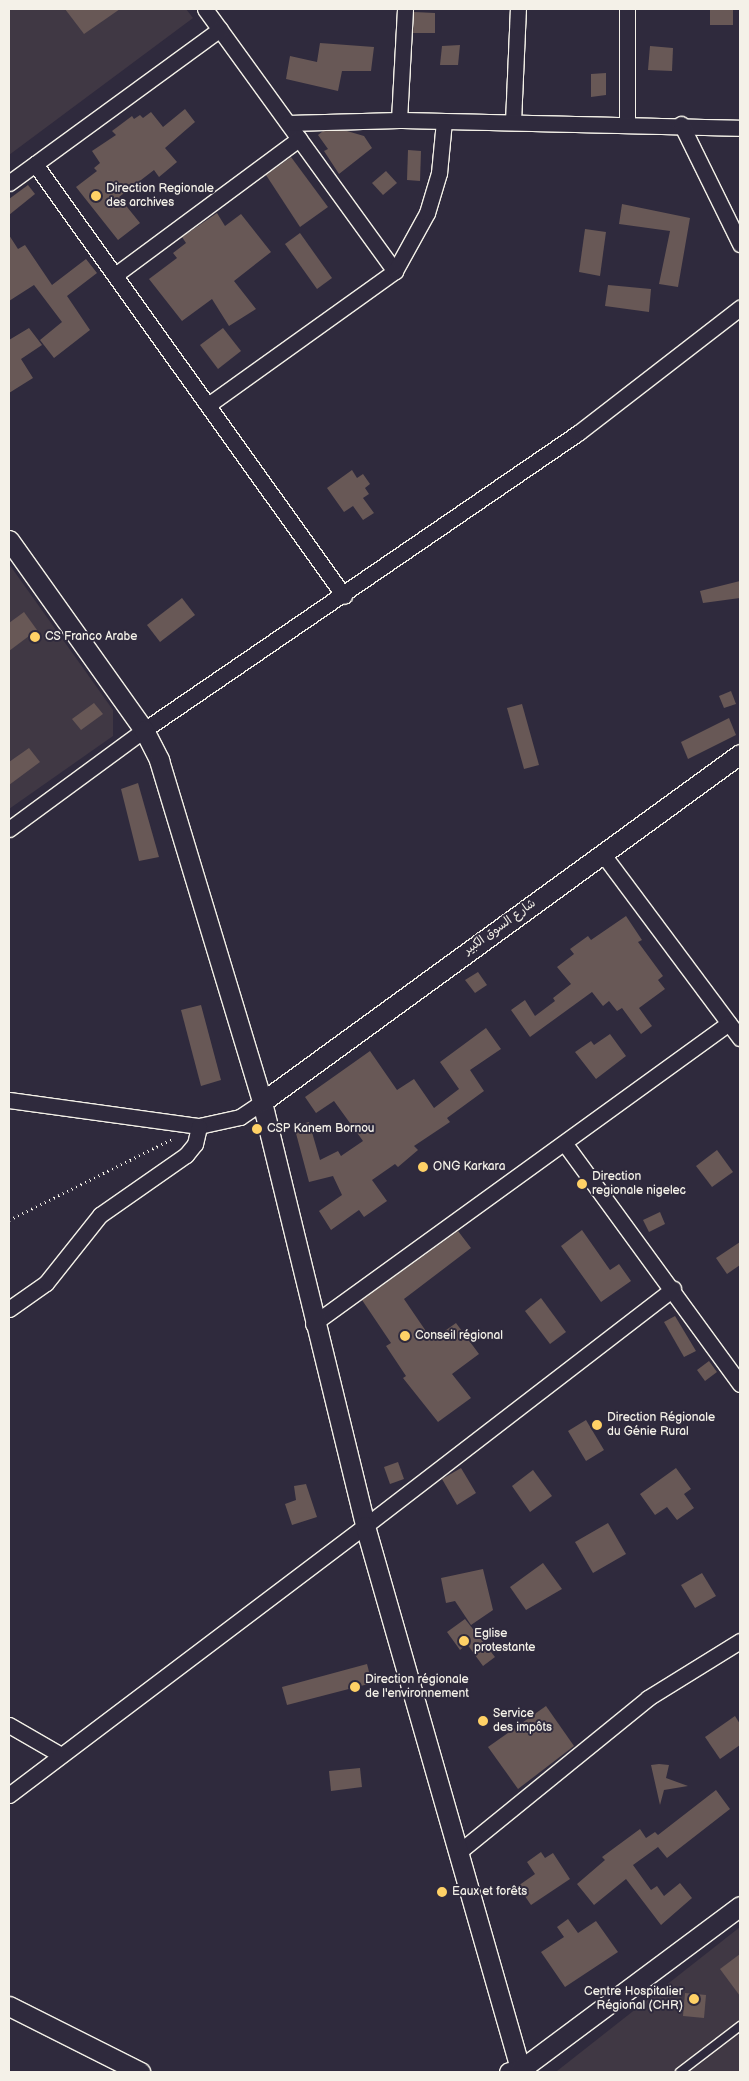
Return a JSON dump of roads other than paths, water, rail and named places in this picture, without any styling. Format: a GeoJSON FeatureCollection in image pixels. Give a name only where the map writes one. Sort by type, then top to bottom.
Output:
{"type":"FeatureCollection","features":[{"type":"Feature","properties":{"kind":"street"},"geometry":{"type":"LineString","coordinates":[[205,9],[395,271]]}},
{"type":"Feature","properties":{"kind":"street"},"geometry":{"type":"LineString","coordinates":[[399,120],[405,9]]}},
{"type":"Feature","properties":{"kind":"street"},"geometry":{"type":"LineString","coordinates":[[513,122],[518,9]]}},
{"type":"Feature","properties":{"kind":"street"},"geometry":{"type":"LineString","coordinates":[[627,9],[627,123]]}},
{"type":"Feature","properties":{"kind":"street"},"geometry":{"type":"LineString","coordinates":[[9,183],[220,30]]}},
{"type":"Feature","properties":{"kind":"street"},"geometry":{"type":"LineString","coordinates":[[288,123],[399,120],[681,124],[740,128]]}},
{"type":"Feature","properties":{"kind":"street"},"geometry":{"type":"LineString","coordinates":[[208,405],[395,271],[427,213],[438,173],[444,121]]}},
{"type":"Feature","properties":{"kind":"street"},"geometry":{"type":"LineString","coordinates":[[681,124],[740,244]]}},
{"type":"Feature","properties":{"kind":"street"},"geometry":{"type":"LineString","coordinates":[[115,275],[299,139]]}},
{"type":"Feature","properties":{"kind":"street"},"geometry":{"type":"LineString","coordinates":[[36,164],[344,596]]}},
{"type":"Feature","properties":{"kind":"street"},"geometry":{"type":"LineString","coordinates":[[9,829],[144,730],[344,596],[578,433],[740,308]]}},
{"type":"Feature","properties":{"kind":"street"},"geometry":{"type":"LineString","coordinates":[[9,540],[144,730],[159,760],[262,1102],[313,1324],[365,1526],[460,1851],[516,2071],[740,1906]]}},
{"type":"Feature","properties":{"kind":"street","name":"شارع السوق الكبير"},"geometry":{"type":"LineString","coordinates":[[262,1102],[740,754]]}},
{"type":"Feature","properties":{"kind":"street"},"geometry":{"type":"LineString","coordinates":[[602,853],[740,1038]]}},
{"type":"Feature","properties":{"kind":"street"},"geometry":{"type":"LineString","coordinates":[[313,1324],[565,1144],[729,1023]]}},
{"type":"Feature","properties":{"kind":"street"},"geometry":{"type":"LineString","coordinates":[[9,1100],[199,1126],[240,1117],[262,1102]]}},
{"type":"Feature","properties":{"kind":"street"},"geometry":{"type":"LineString","coordinates":[[9,1309],[46,1283],[100,1215],[186,1155],[195,1144],[199,1126]]}},
{"type":"Feature","properties":{"kind":"street"},"geometry":{"type":"LineString","coordinates":[[565,1144],[739,1379]]}},
{"type":"Feature","properties":{"kind":"street"},"geometry":{"type":"LineString","coordinates":[[9,1795],[365,1526],[673,1289]]}},
{"type":"Feature","properties":{"kind":"street"},"geometry":{"type":"LineString","coordinates":[[460,1851],[648,1698],[740,1642]]}},
{"type":"Feature","properties":{"kind":"street"},"geometry":{"type":"LineString","coordinates":[[9,1725],[61,1755]]}},
{"type":"Feature","properties":{"kind":"street"},"geometry":{"type":"LineString","coordinates":[[9,2006],[140,2072]]}},
{"type":"Feature","properties":{"kind":"lane"},"geometry":{"type":"LineString","coordinates":[[680,2072],[740,2026]]}},
{"type":"Feature","properties":{"kind":"place","name":"Direction Regionale des archives"},"geometry":{"type":"Point","coordinates":[96,196]}},
{"type":"Feature","properties":{"kind":"place","name":"CS Franco Arabe"},"geometry":{"type":"Point","coordinates":[35,637]}},
{"type":"Feature","properties":{"kind":"place","name":"CSP Kanem Bornou"},"geometry":{"type":"Point","coordinates":[257,1129]}},
{"type":"Feature","properties":{"kind":"place","name":"ONG Karkara"},"geometry":{"type":"Point","coordinates":[423,1167]}},
{"type":"Feature","properties":{"kind":"place","name":"Direction regionale nigelec"},"geometry":{"type":"Point","coordinates":[582,1184]}},
{"type":"Feature","properties":{"kind":"place","name":"Conseil régional"},"geometry":{"type":"Point","coordinates":[405,1336]}},
{"type":"Feature","properties":{"kind":"place","name":"Direction Régionale du Génie Rural"},"geometry":{"type":"Point","coordinates":[597,1425]}},
{"type":"Feature","properties":{"kind":"place","name":"Eglise protestante"},"geometry":{"type":"Point","coordinates":[464,1641]}},
{"type":"Feature","properties":{"kind":"place","name":"Direction régionale de l'environnement"},"geometry":{"type":"Point","coordinates":[355,1687]}},
{"type":"Feature","properties":{"kind":"place","name":"Service des impôts"},"geometry":{"type":"Point","coordinates":[483,1721]}},
{"type":"Feature","properties":{"kind":"place","name":"Eaux et forêts"},"geometry":{"type":"Point","coordinates":[442,1892]}},
{"type":"Feature","properties":{"kind":"place","name":"Centre Hospitalier Régional (CHR)"},"geometry":{"type":"Point","coordinates":[694,1999]}}]}
